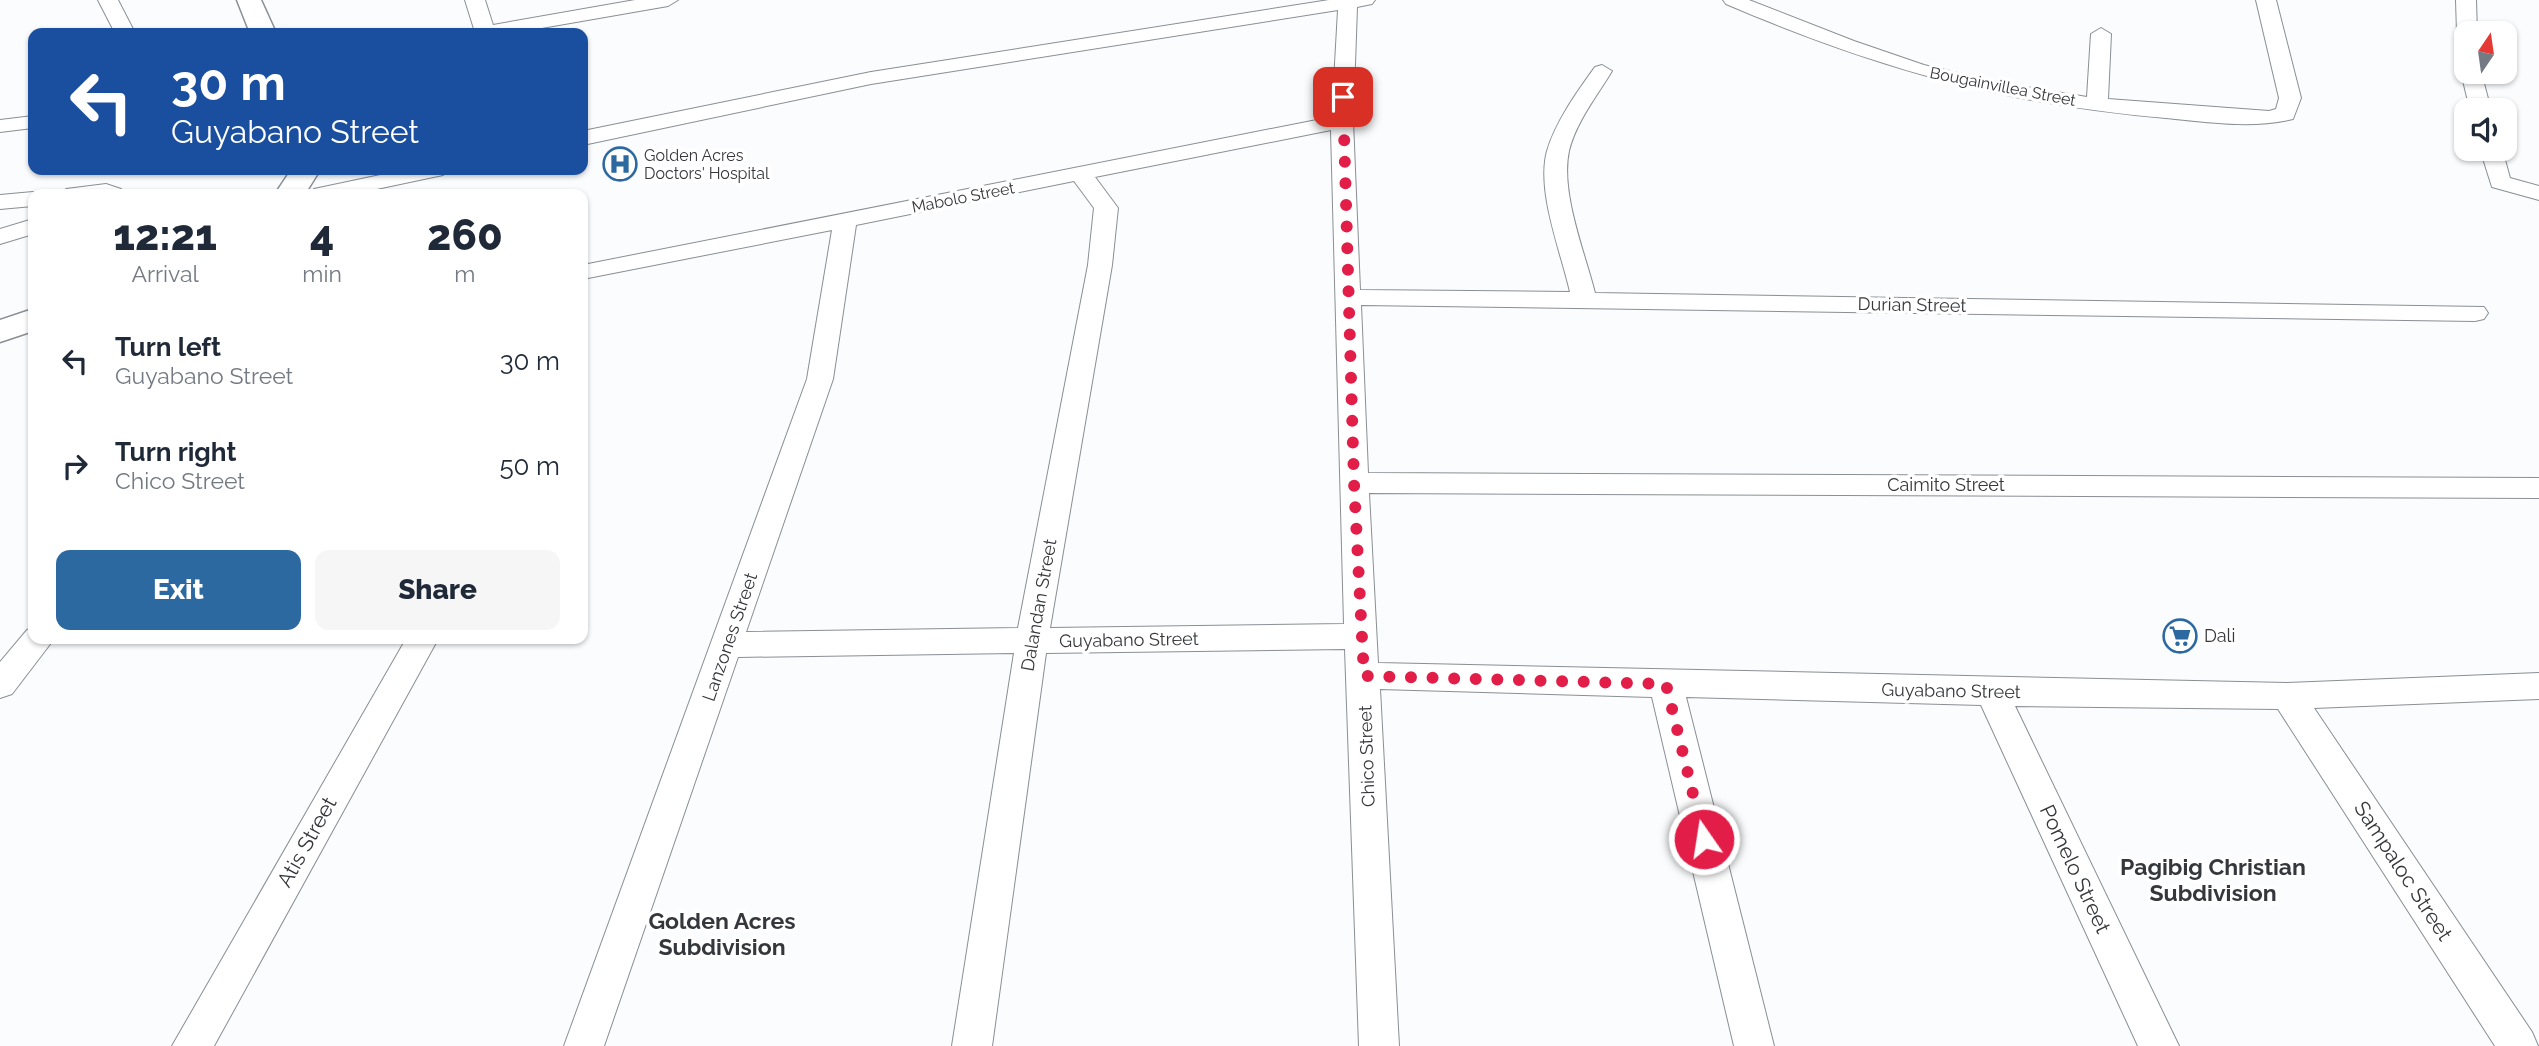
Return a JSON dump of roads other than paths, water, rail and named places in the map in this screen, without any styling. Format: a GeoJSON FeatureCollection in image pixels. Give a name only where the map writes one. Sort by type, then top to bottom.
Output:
{"type":"FeatureCollection","features":[{"type":"Feature","properties":{"kind":"main road"},"geometry":{"type":"LineString","coordinates":[[249,0],[261,28]]}},
{"type":"Feature","properties":{"kind":"main road"},"geometry":{"type":"LineString","coordinates":[[0,332],[28,322]]}},
{"type":"Feature","properties":{"kind":"street"},"geometry":{"type":"LineString","coordinates":[[108,0],[122,28]]}},
{"type":"Feature","properties":{"kind":"street"},"geometry":{"type":"LineString","coordinates":[[475,0],[482,28]]}},
{"type":"Feature","properties":{"kind":"street"},"geometry":{"type":"LineString","coordinates":[[511,28],[667,0]]}},
{"type":"Feature","properties":{"kind":"street","name":"Bougainvillea Street"},"geometry":{"type":"LineString","coordinates":[[1733,0],[1816,35],[1920,70],[2097,103],[2246,117],[2285,114],[2290,98],[2266,0]]}},
{"type":"Feature","properties":{"kind":"street"},"geometry":{"type":"LineString","coordinates":[[2466,0],[2467,21]]}},
{"type":"Feature","properties":{"kind":"street"},"geometry":{"type":"LineString","coordinates":[[588,137],[871,78],[1357,2]]}},
{"type":"Feature","properties":{"kind":"street","name":"Chico Street"},"geometry":{"type":"LineString","coordinates":[[1357,2],[1342,121],[1354,483],[1380,1046]]}},
{"type":"Feature","properties":{"kind":"street"},"geometry":{"type":"LineString","coordinates":[[2097,103],[2101,34]]}},
{"type":"Feature","properties":{"kind":"street"},"geometry":{"type":"LineString","coordinates":[[1585,301],[1557,186],[1557,155],[1567,129],[1602,71]]}},
{"type":"Feature","properties":{"kind":"street","name":"Mabolo Street"},"geometry":{"type":"LineString","coordinates":[[588,278],[845,220],[1342,121]]}},
{"type":"Feature","properties":{"kind":"street"},"geometry":{"type":"LineString","coordinates":[[0,126],[28,123]]}},
{"type":"Feature","properties":{"kind":"street"},"geometry":{"type":"LineString","coordinates":[[2494,161],[2500,182],[2539,193]]}},
{"type":"Feature","properties":{"kind":"street","name":"Dalandan Street"},"geometry":{"type":"LineString","coordinates":[[972,1046],[1032,641],[1082,381],[1102,254],[1106,208],[1080,173]]}},
{"type":"Feature","properties":{"kind":"street"},"geometry":{"type":"LineString","coordinates":[[346,189],[411,175]]}},
{"type":"Feature","properties":{"kind":"street"},"geometry":{"type":"LineString","coordinates":[[0,202],[28,199]]}},
{"type":"Feature","properties":{"kind":"street","name":"Lanzones Street"},"geometry":{"type":"LineString","coordinates":[[584,1046],[820,379],[845,220]]}},
{"type":"Feature","properties":{"kind":"street"},"geometry":{"type":"LineString","coordinates":[[0,237],[28,228]]}},
{"type":"Feature","properties":{"kind":"street","name":"Durian Street"},"geometry":{"type":"LineString","coordinates":[[1348,297],[2475,313]]}},
{"type":"Feature","properties":{"kind":"street","name":"Caimito Street"},"geometry":{"type":"LineString","coordinates":[[1354,483],[2539,488]]}},
{"type":"Feature","properties":{"kind":"street","name":"Guyabano Street"},"geometry":{"type":"LineString","coordinates":[[728,645],[1362,636]]}},
{"type":"Feature","properties":{"kind":"street"},"geometry":{"type":"LineString","coordinates":[[0,685],[34,644]]}},
{"type":"Feature","properties":{"kind":"street","name":"Atis Street"},"geometry":{"type":"LineString","coordinates":[[192,1046],[419,644]]}},
{"type":"Feature","properties":{"kind":"street","name":"Guyabano Street"},"geometry":{"type":"LineString","coordinates":[[1364,676],[1992,692],[2287,696],[2539,686]]}},
{"type":"Feature","properties":{"kind":"street"},"geometry":{"type":"LineString","coordinates":[[1666,684],[1754,1046]]}},
{"type":"Feature","properties":{"kind":"street","name":"Pomelo Street"},"geometry":{"type":"LineString","coordinates":[[1992,692],[2159,1046]]}},
{"type":"Feature","properties":{"kind":"street","name":"Sampaloc Street"},"geometry":{"type":"LineString","coordinates":[[2287,696],[2518,1046]]}},
{"type":"Feature","properties":{"kind":"place","name":"Golden Acres Doctors' Hospital"},"geometry":{"type":"Point","coordinates":[620,164]}},
{"type":"Feature","properties":{"kind":"place","name":"Dali"},"geometry":{"type":"Point","coordinates":[2180,636]}},
{"type":"Feature","properties":{"kind":"district","name":"Pagibig Christian Subdivision"},"geometry":{"type":"Point","coordinates":[2213,880]}},
{"type":"Feature","properties":{"kind":"district","name":"Golden Acres Subdivision"},"geometry":{"type":"Point","coordinates":[722,934]}}]}
